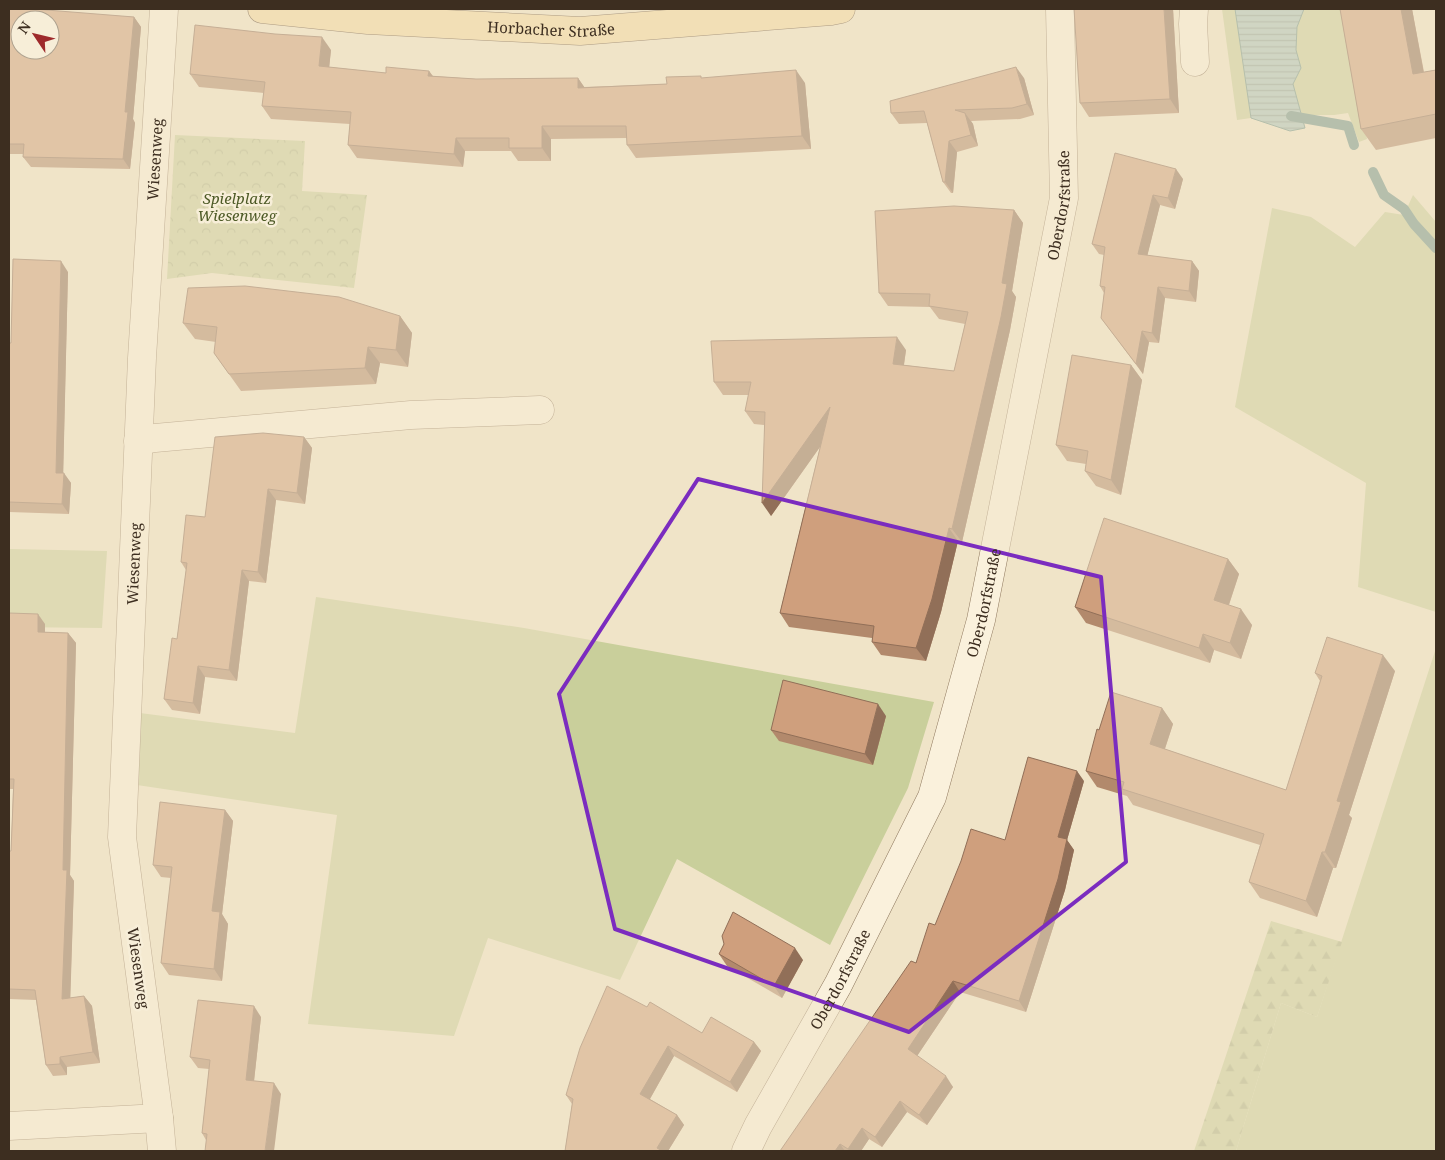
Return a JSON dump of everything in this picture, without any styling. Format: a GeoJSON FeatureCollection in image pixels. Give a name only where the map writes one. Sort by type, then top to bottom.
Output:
{"type":"FeatureCollection","features":[{"type":"Feature","properties":{"kind":"main road","name":"Horbacher Straße"},"geometry":{"type":"LineString","coordinates":[[262,9],[368,20],[580,31],[841,9]]}},
{"type":"Feature","properties":{"kind":"street","name":"Wiesenweg"},"geometry":{"type":"LineString","coordinates":[[162,1151],[122,838],[142,358],[164,9]]}},
{"type":"Feature","properties":{"kind":"street","name":"Oberdorfstraße"},"geometry":{"type":"LineString","coordinates":[[746,1151],[758,1126],[838,985],[932,797],[981,620],[1064,198],[1060,9]]}},
{"type":"Feature","properties":{"kind":"street"},"geometry":{"type":"LineString","coordinates":[[1194,9],[1193,24],[1196,62]]}},
{"type":"Feature","properties":{"kind":"street"},"geometry":{"type":"LineString","coordinates":[[138,441],[411,415],[540,410]]}},
{"type":"Feature","properties":{"kind":"street"},"geometry":{"type":"LineString","coordinates":[[9,1126],[159,1118]]}},
{"type":"Feature","properties":{"kind":"highlighted area"},"geometry":{"type":"Polygon","coordinates":[[[698,479],[1101,577],[1126,862],[909,1032],[615,929],[559,694],[698,479]]]}},
{"type":"Feature","properties":{"kind":"green space"},"geometry":{"type":"Polygon","coordinates":[[[1222,9],[1346,9],[1367,139],[1359,142],[1348,113],[1302,115],[1305,128],[1290,131],[1251,118],[1237,120],[1222,9]]]}},
{"type":"Feature","properties":{"kind":"green space","name":"Spielplatz Wiesenweg"},"geometry":{"type":"Polygon","coordinates":[[[175,135],[305,141],[302,191],[367,195],[354,288],[212,273],[167,279],[175,135]]]}},
{"type":"Feature","properties":{"kind":"green space"},"geometry":{"type":"Polygon","coordinates":[[[1413,195],[1436,222],[1436,612],[1358,587],[1366,483],[1235,407],[1272,208],[1311,217],[1355,247],[1385,212],[1404,215],[1413,195]]]}},
{"type":"Feature","properties":{"kind":"green space"},"geometry":{"type":"Polygon","coordinates":[[[9,549],[107,551],[102,628],[9,627],[9,549]]]}},
{"type":"Feature","properties":{"kind":"green space"},"geometry":{"type":"Polygon","coordinates":[[[316,597],[524,628],[934,702],[908,788],[830,945],[677,859],[620,980],[488,938],[454,1036],[308,1024],[337,815],[137,785],[140,713],[295,733],[316,597]]]}},
{"type":"Feature","properties":{"kind":"green space"},"geometry":{"type":"Polygon","coordinates":[[[1436,648],[1436,1151],[1236,1151],[1281,1003],[1317,1017],[1436,648]]]}},
{"type":"Feature","properties":{"kind":"green space"},"geometry":{"type":"Polygon","coordinates":[[[1271,921],[1342,942],[1317,1017],[1281,1003],[1236,1151],[1194,1151],[1271,921]]]}},
{"type":"Feature","properties":{"kind":"water"},"geometry":{"type":"Polygon","coordinates":[[[1235,9],[1304,9],[1297,27],[1296,50],[1301,68],[1293,84],[1305,128],[1290,131],[1251,118],[1235,9]]]}},
{"type":"Feature","properties":{"kind":"building"},"geometry":{"type":"Polygon","coordinates":[[[9,9],[46,10],[10,10],[10,60],[60,60],[60,11],[134,17],[125,112],[128,112],[123,159],[23,157],[24,144],[9,144],[9,9]]]}},
{"type":"Feature","properties":{"kind":"building"},"geometry":{"type":"Polygon","coordinates":[[[1074,9],[1164,9],[1170,99],[1080,103],[1074,9]]]}},
{"type":"Feature","properties":{"kind":"building"},"geometry":{"type":"Polygon","coordinates":[[[1340,9],[1401,9],[1413,74],[1436,70],[1436,114],[1361,129],[1340,9]]]}},
{"type":"Feature","properties":{"kind":"building"},"geometry":{"type":"Polygon","coordinates":[[[195,25],[322,37],[319,66],[386,73],[386,67],[429,71],[428,76],[476,79],[578,78],[578,88],[667,84],[666,77],[701,76],[701,78],[796,70],[802,136],[627,145],[626,126],[542,126],[542,148],[509,148],[509,138],[456,138],[454,154],[348,145],[351,112],[262,106],[265,82],[190,74],[195,25]]]}},
{"type":"Feature","properties":{"kind":"building"},"geometry":{"type":"Polygon","coordinates":[[[1016,67],[1027,104],[1012,108],[955,110],[965,113],[971,135],[949,141],[945,182],[943,182],[924,111],[891,113],[890,101],[1016,67]]]}},
{"type":"Feature","properties":{"kind":"building"},"geometry":{"type":"Polygon","coordinates":[[[1115,153],[1176,169],[1168,198],[1153,195],[1138,254],[1192,261],[1189,291],[1158,287],[1152,333],[1142,331],[1136,364],[1101,318],[1105,287],[1100,286],[1105,247],[1092,244],[1115,153]]]}},
{"type":"Feature","properties":{"kind":"building"},"geometry":{"type":"Polygon","coordinates":[[[954,206],[1014,210],[1002,283],[1007,284],[1001,317],[952,529],[949,528],[932,599],[916,648],[872,642],[874,626],[780,613],[830,407],[762,503],[765,412],[745,411],[751,382],[714,382],[711,341],[897,337],[893,364],[954,371],[968,312],[929,306],[930,294],[879,293],[875,211],[954,206]]]}},
{"type":"Feature","properties":{"kind":"building"},"geometry":{"type":"Polygon","coordinates":[[[13,259],[61,261],[56,473],[64,473],[62,504],[9,502],[9,343],[11,343],[13,259]]]}},
{"type":"Feature","properties":{"kind":"building"},"geometry":{"type":"Polygon","coordinates":[[[245,286],[339,297],[400,316],[396,350],[368,347],[365,368],[229,374],[214,353],[217,327],[183,323],[188,288],[245,286]]]}},
{"type":"Feature","properties":{"kind":"building"},"geometry":{"type":"Polygon","coordinates":[[[1072,355],[1131,365],[1111,480],[1085,471],[1088,451],[1056,445],[1072,355]]]}},
{"type":"Feature","properties":{"kind":"building"},"geometry":{"type":"Polygon","coordinates":[[[263,433],[304,437],[297,493],[268,489],[258,572],[242,570],[229,670],[198,666],[193,703],[164,699],[172,638],[177,639],[187,563],[181,562],[186,515],[205,517],[215,437],[263,433]]]}},
{"type":"Feature","properties":{"kind":"building"},"geometry":{"type":"Polygon","coordinates":[[[1104,518],[1228,559],[1214,600],[1241,609],[1230,643],[1203,634],[1199,648],[1075,607],[1104,518]]]}},
{"type":"Feature","properties":{"kind":"building"},"geometry":{"type":"Polygon","coordinates":[[[9,613],[38,614],[38,632],[68,633],[63,870],[67,870],[62,999],[84,996],[93,1052],[60,1057],[60,1064],[46,1065],[35,990],[9,989],[9,851],[11,851],[14,779],[9,779],[9,613]]]}},
{"type":"Feature","properties":{"kind":"building"},"geometry":{"type":"Polygon","coordinates":[[[1327,637],[1383,655],[1337,801],[1341,802],[1325,852],[1322,852],[1306,901],[1249,882],[1264,834],[1122,789],[1124,782],[1086,771],[1097,729],[1099,730],[1111,692],[1162,708],[1150,744],[1286,790],[1322,676],[1315,673],[1327,637]]]}},
{"type":"Feature","properties":{"kind":"building"},"geometry":{"type":"Polygon","coordinates":[[[783,680],[878,704],[865,754],[771,730],[783,680]]]}},
{"type":"Feature","properties":{"kind":"building"},"geometry":{"type":"Polygon","coordinates":[[[1028,757],[1077,771],[1058,837],[1067,839],[1058,879],[1019,1001],[953,981],[908,1049],[946,1076],[919,1115],[900,1101],[875,1137],[862,1128],[848,1149],[840,1144],[835,1151],[780,1151],[911,961],[916,963],[929,923],[935,925],[961,861],[971,829],[1005,840],[1028,757]]]}},
{"type":"Feature","properties":{"kind":"building"},"geometry":{"type":"Polygon","coordinates":[[[160,802],[225,810],[212,911],[220,912],[214,969],[161,963],[172,867],[153,865],[160,802]]]}},
{"type":"Feature","properties":{"kind":"building"},"geometry":{"type":"Polygon","coordinates":[[[733,912],[795,948],[774,986],[719,954],[724,944],[722,936],[733,912]]]}},
{"type":"Feature","properties":{"kind":"building"},"geometry":{"type":"Polygon","coordinates":[[[607,986],[647,1007],[650,1002],[702,1033],[711,1017],[754,1042],[730,1082],[668,1046],[640,1094],[677,1115],[657,1148],[662,1151],[565,1151],[573,1099],[566,1095],[580,1048],[607,986]]]}},
{"type":"Feature","properties":{"kind":"building"},"geometry":{"type":"Polygon","coordinates":[[[198,1000],[254,1006],[246,1080],[274,1083],[265,1151],[205,1151],[207,1134],[202,1133],[210,1060],[190,1057],[198,1000]]]}},
{"type":"Feature","properties":{"kind":"waterway"},"geometry":{"type":"LineString","coordinates":[[1291,116],[1348,126],[1354,145]]}},
{"type":"Feature","properties":{"kind":"waterway"},"geometry":{"type":"LineString","coordinates":[[1373,172],[1384,195],[1404,209],[1414,224],[1436,248]]}}]}
